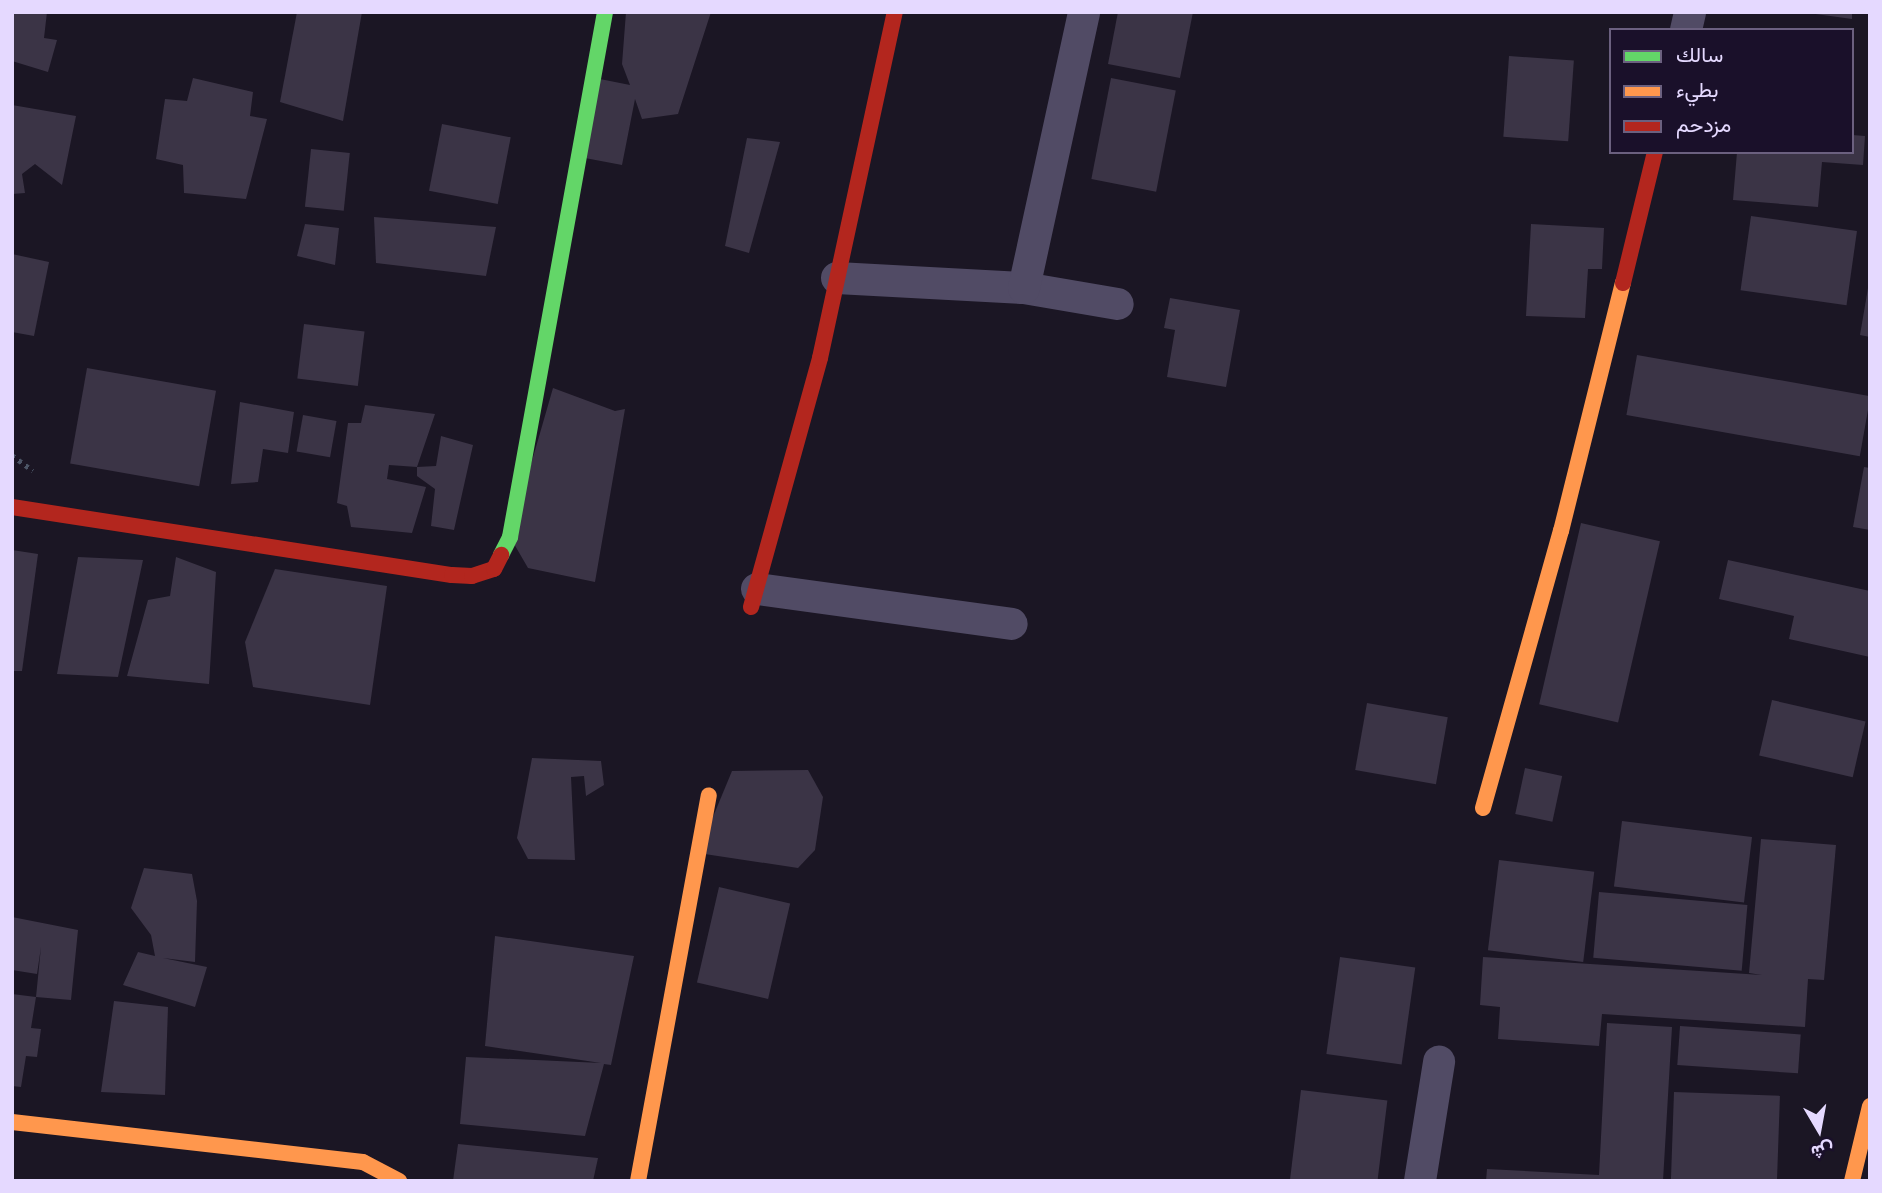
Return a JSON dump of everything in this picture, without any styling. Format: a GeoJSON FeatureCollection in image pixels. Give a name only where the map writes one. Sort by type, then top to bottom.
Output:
{"type":"FeatureCollection","features":[{"type":"Feature","properties":{"kind":"street"},"geometry":{"type":"LineString","coordinates":[[12,507],[453,575],[472,576],[495,569],[510,537],[605,12]]}},
{"type":"Feature","properties":{"kind":"street"},"geometry":{"type":"LineString","coordinates":[[895,12],[837,278],[754,598],[1012,624]]}},
{"type":"Feature","properties":{"kind":"street"},"geometry":{"type":"LineString","coordinates":[[1024,288],[1084,12]]}},
{"type":"Feature","properties":{"kind":"street"},"geometry":{"type":"LineString","coordinates":[[1483,808],[1561,531],[1655,154]]}},
{"type":"Feature","properties":{"kind":"street"},"geometry":{"type":"LineString","coordinates":[[837,278],[1024,288],[1118,304]]}},
{"type":"Feature","properties":{"kind":"street"},"geometry":{"type":"LineString","coordinates":[[638,1181],[709,795]]}},
{"type":"Feature","properties":{"kind":"street"},"geometry":{"type":"LineString","coordinates":[[1420,1181],[1439,1062]]}},
{"type":"Feature","properties":{"kind":"street"},"geometry":{"type":"LineString","coordinates":[[1852,1181],[1870,1106]]}},
{"type":"Feature","properties":{"kind":"street"},"geometry":{"type":"LineString","coordinates":[[12,1122],[363,1162],[399,1181]]}},
{"type":"Feature","properties":{"kind":"building"},"geometry":{"type":"Polygon","coordinates":[[[12,12],[47,12],[44,38],[57,40],[48,72],[12,61],[12,12]]]}},
{"type":"Feature","properties":{"kind":"building"},"geometry":{"type":"Polygon","coordinates":[[[297,12],[362,12],[343,121],[280,102],[297,12]]]}},
{"type":"Feature","properties":{"kind":"building"},"geometry":{"type":"Polygon","coordinates":[[[626,12],[711,12],[678,114],[642,119],[635,99],[622,165],[585,158],[600,79],[630,85],[622,64],[626,12]]]}},
{"type":"Feature","properties":{"kind":"building"},"geometry":{"type":"Polygon","coordinates":[[[1118,12],[1193,12],[1180,78],[1108,64],[1118,12]]]}},
{"type":"Feature","properties":{"kind":"building"},"geometry":{"type":"Polygon","coordinates":[[[1801,12],[1852,12],[1852,19],[1801,12]]]}},
{"type":"Feature","properties":{"kind":"building"},"geometry":{"type":"Polygon","coordinates":[[[1509,56],[1574,61],[1568,141],[1503,137],[1509,56]]]}},
{"type":"Feature","properties":{"kind":"building"},"geometry":{"type":"Polygon","coordinates":[[[193,78],[253,92],[250,116],[267,119],[246,199],[184,193],[183,165],[156,159],[165,99],[187,101],[193,78]]]}},
{"type":"Feature","properties":{"kind":"building"},"geometry":{"type":"Polygon","coordinates":[[[1111,78],[1176,91],[1156,192],[1091,179],[1111,78]]]}},
{"type":"Feature","properties":{"kind":"building"},"geometry":{"type":"Polygon","coordinates":[[[12,105],[76,116],[62,185],[35,164],[22,174],[25,193],[12,194],[12,105]]]}},
{"type":"Feature","properties":{"kind":"building"},"geometry":{"type":"Polygon","coordinates":[[[442,124],[511,137],[498,204],[429,191],[442,124]]]}},
{"type":"Feature","properties":{"kind":"building"},"geometry":{"type":"Polygon","coordinates":[[[1854,135],[1865,136],[1863,165],[1822,162],[1818,207],[1733,200],[1737,154],[1854,154],[1854,135]]]}},
{"type":"Feature","properties":{"kind":"building"},"geometry":{"type":"Polygon","coordinates":[[[747,138],[780,142],[749,253],[725,246],[747,138]]]}},
{"type":"Feature","properties":{"kind":"building"},"geometry":{"type":"Polygon","coordinates":[[[311,149],[350,153],[344,211],[305,207],[311,149]]]}},
{"type":"Feature","properties":{"kind":"building"},"geometry":{"type":"Polygon","coordinates":[[[1751,216],[1857,231],[1847,305],[1741,290],[1751,216]]]}},
{"type":"Feature","properties":{"kind":"building"},"geometry":{"type":"Polygon","coordinates":[[[374,217],[496,227],[486,276],[376,263],[374,217]]]}},
{"type":"Feature","properties":{"kind":"building"},"geometry":{"type":"Polygon","coordinates":[[[305,224],[339,228],[335,265],[297,256],[305,224]]]}},
{"type":"Feature","properties":{"kind":"building"},"geometry":{"type":"Polygon","coordinates":[[[1531,224],[1604,228],[1602,269],[1588,269],[1585,318],[1526,316],[1531,224]]]}},
{"type":"Feature","properties":{"kind":"building"},"geometry":{"type":"Polygon","coordinates":[[[12,254],[49,262],[34,336],[12,332],[12,254]]]}},
{"type":"Feature","properties":{"kind":"building"},"geometry":{"type":"Polygon","coordinates":[[[1868,288],[1870,289],[1870,337],[1860,335],[1868,288]]]}},
{"type":"Feature","properties":{"kind":"building"},"geometry":{"type":"Polygon","coordinates":[[[1170,298],[1240,310],[1226,387],[1167,377],[1175,330],[1164,328],[1170,298]]]}},
{"type":"Feature","properties":{"kind":"building"},"geometry":{"type":"Polygon","coordinates":[[[304,324],[365,331],[358,386],[297,379],[304,324]]]}},
{"type":"Feature","properties":{"kind":"building"},"geometry":{"type":"Polygon","coordinates":[[[1637,355],[1870,396],[1860,456],[1626,415],[1637,355]]]}},
{"type":"Feature","properties":{"kind":"building"},"geometry":{"type":"Polygon","coordinates":[[[87,368],[216,391],[199,486],[70,464],[87,368]]]}},
{"type":"Feature","properties":{"kind":"building"},"geometry":{"type":"Polygon","coordinates":[[[553,388],[615,411],[625,409],[595,582],[528,568],[510,537],[553,388]]]}},
{"type":"Feature","properties":{"kind":"building"},"geometry":{"type":"Polygon","coordinates":[[[240,402],[294,412],[288,453],[263,449],[258,482],[231,484],[240,402]]]}},
{"type":"Feature","properties":{"kind":"building"},"geometry":{"type":"Polygon","coordinates":[[[365,405],[435,414],[417,467],[389,465],[387,479],[426,487],[412,533],[351,527],[347,506],[337,503],[348,423],[361,423],[365,405]]]}},
{"type":"Feature","properties":{"kind":"building"},"geometry":{"type":"Polygon","coordinates":[[[303,415],[336,421],[330,457],[297,451],[303,415]]]}},
{"type":"Feature","properties":{"kind":"building"},"geometry":{"type":"Polygon","coordinates":[[[441,436],[473,445],[454,530],[431,526],[435,489],[417,476],[417,467],[436,466],[441,436]]]}},
{"type":"Feature","properties":{"kind":"building"},"geometry":{"type":"Polygon","coordinates":[[[1864,467],[1870,468],[1870,530],[1853,527],[1864,467]]]}},
{"type":"Feature","properties":{"kind":"building"},"geometry":{"type":"Polygon","coordinates":[[[1581,523],[1660,541],[1618,722],[1539,704],[1581,523]]]}},
{"type":"Feature","properties":{"kind":"building"},"geometry":{"type":"Polygon","coordinates":[[[12,550],[38,554],[22,671],[12,671],[12,550]]]}},
{"type":"Feature","properties":{"kind":"building"},"geometry":{"type":"Polygon","coordinates":[[[78,557],[143,560],[118,677],[57,674],[78,557]]]}},
{"type":"Feature","properties":{"kind":"building"},"geometry":{"type":"Polygon","coordinates":[[[176,557],[216,572],[209,684],[127,676],[148,600],[170,596],[176,557]]]}},
{"type":"Feature","properties":{"kind":"building"},"geometry":{"type":"Polygon","coordinates":[[[1728,560],[1870,591],[1870,657],[1789,639],[1794,616],[1719,599],[1728,560]]]}},
{"type":"Feature","properties":{"kind":"building"},"geometry":{"type":"Polygon","coordinates":[[[275,569],[387,586],[370,705],[253,687],[245,642],[275,569]]]}},
{"type":"Feature","properties":{"kind":"building"},"geometry":{"type":"Polygon","coordinates":[[[1772,700],[1866,722],[1853,777],[1759,756],[1772,700]]]}},
{"type":"Feature","properties":{"kind":"building"},"geometry":{"type":"Polygon","coordinates":[[[1367,703],[1448,717],[1436,784],[1355,770],[1367,703]]]}},
{"type":"Feature","properties":{"kind":"building"},"geometry":{"type":"Polygon","coordinates":[[[532,758],[601,761],[604,785],[586,796],[584,776],[571,777],[575,860],[528,859],[517,838],[532,758]]]}},
{"type":"Feature","properties":{"kind":"building"},"geometry":{"type":"Polygon","coordinates":[[[1525,768],[1562,776],[1552,822],[1515,814],[1525,768]]]}},
{"type":"Feature","properties":{"kind":"building"},"geometry":{"type":"Polygon","coordinates":[[[808,770],[823,797],[815,850],[798,868],[698,853],[732,771],[808,770]]]}},
{"type":"Feature","properties":{"kind":"building"},"geometry":{"type":"Polygon","coordinates":[[[1622,821],[1752,837],[1744,902],[1614,887],[1622,821]]]}},
{"type":"Feature","properties":{"kind":"building"},"geometry":{"type":"Polygon","coordinates":[[[1761,839],[1836,845],[1824,980],[1808,979],[1805,1027],[1602,1014],[1599,1046],[1498,1039],[1500,1007],[1480,1005],[1483,957],[1762,975],[1749,973],[1761,839]]]}},
{"type":"Feature","properties":{"kind":"building"},"geometry":{"type":"Polygon","coordinates":[[[1499,860],[1594,872],[1583,962],[1488,950],[1499,860]]]}},
{"type":"Feature","properties":{"kind":"building"},"geometry":{"type":"Polygon","coordinates":[[[144,868],[192,874],[197,901],[195,962],[163,958],[207,967],[195,1007],[123,985],[138,952],[155,956],[151,935],[131,908],[144,868]]]}},
{"type":"Feature","properties":{"kind":"building"},"geometry":{"type":"Polygon","coordinates":[[[719,887],[790,903],[768,999],[697,982],[719,887]]]}},
{"type":"Feature","properties":{"kind":"building"},"geometry":{"type":"Polygon","coordinates":[[[1599,892],[1747,905],[1742,971],[1593,958],[1599,892]]]}},
{"type":"Feature","properties":{"kind":"building"},"geometry":{"type":"Polygon","coordinates":[[[12,917],[78,930],[71,1000],[36,997],[41,947],[37,974],[12,970],[12,917]]]}},
{"type":"Feature","properties":{"kind":"building"},"geometry":{"type":"Polygon","coordinates":[[[495,936],[634,956],[611,1065],[604,1064],[585,1136],[460,1124],[466,1057],[601,1063],[485,1046],[495,936]]]}},
{"type":"Feature","properties":{"kind":"building"},"geometry":{"type":"Polygon","coordinates":[[[1340,957],[1415,968],[1402,1065],[1326,1054],[1340,957]]]}},
{"type":"Feature","properties":{"kind":"building"},"geometry":{"type":"Polygon","coordinates":[[[12,994],[36,997],[31,1028],[41,1029],[37,1057],[26,1056],[21,1087],[12,1086],[12,994]]]}},
{"type":"Feature","properties":{"kind":"building"},"geometry":{"type":"Polygon","coordinates":[[[114,1001],[168,1007],[165,1095],[101,1092],[114,1001]]]}},
{"type":"Feature","properties":{"kind":"building"},"geometry":{"type":"Polygon","coordinates":[[[1607,1023],[1672,1027],[1663,1181],[1486,1181],[1487,1169],[1599,1175],[1607,1023]]]}},
{"type":"Feature","properties":{"kind":"building"},"geometry":{"type":"Polygon","coordinates":[[[1680,1026],[1801,1034],[1798,1073],[1677,1065],[1680,1026]]]}},
{"type":"Feature","properties":{"kind":"building"},"geometry":{"type":"Polygon","coordinates":[[[1301,1090],[1387,1101],[1377,1181],[1290,1181],[1301,1090]]]}},
{"type":"Feature","properties":{"kind":"building"},"geometry":{"type":"Polygon","coordinates":[[[1674,1092],[1780,1096],[1777,1181],[1671,1181],[1674,1092]]]}},
{"type":"Feature","properties":{"kind":"building"},"geometry":{"type":"Polygon","coordinates":[[[458,1144],[598,1158],[593,1181],[453,1181],[458,1144]]]}},
{"type":"Feature","properties":{"kind":"traffic: fast"},"geometry":{"type":"LineString","coordinates":[[501,555],[510,537],[605,12]]}},
{"type":"Feature","properties":{"kind":"traffic: slow"},"geometry":{"type":"LineString","coordinates":[[1483,808],[1561,531],[1623,283]]}},
{"type":"Feature","properties":{"kind":"traffic: slow"},"geometry":{"type":"LineString","coordinates":[[638,1181],[709,795]]}},
{"type":"Feature","properties":{"kind":"traffic: slow"},"geometry":{"type":"LineString","coordinates":[[1852,1181],[1870,1106]]}},
{"type":"Feature","properties":{"kind":"traffic: slow"},"geometry":{"type":"LineString","coordinates":[[12,1122],[363,1162],[399,1181]]}},
{"type":"Feature","properties":{"kind":"traffic: jam"},"geometry":{"type":"LineString","coordinates":[[751,607],[820,358],[895,12]]}},
{"type":"Feature","properties":{"kind":"traffic: jam"},"geometry":{"type":"LineString","coordinates":[[1623,283],[1655,154]]}},
{"type":"Feature","properties":{"kind":"traffic: jam"},"geometry":{"type":"LineString","coordinates":[[12,507],[452,575],[472,576],[494,569],[501,555]]}}]}
